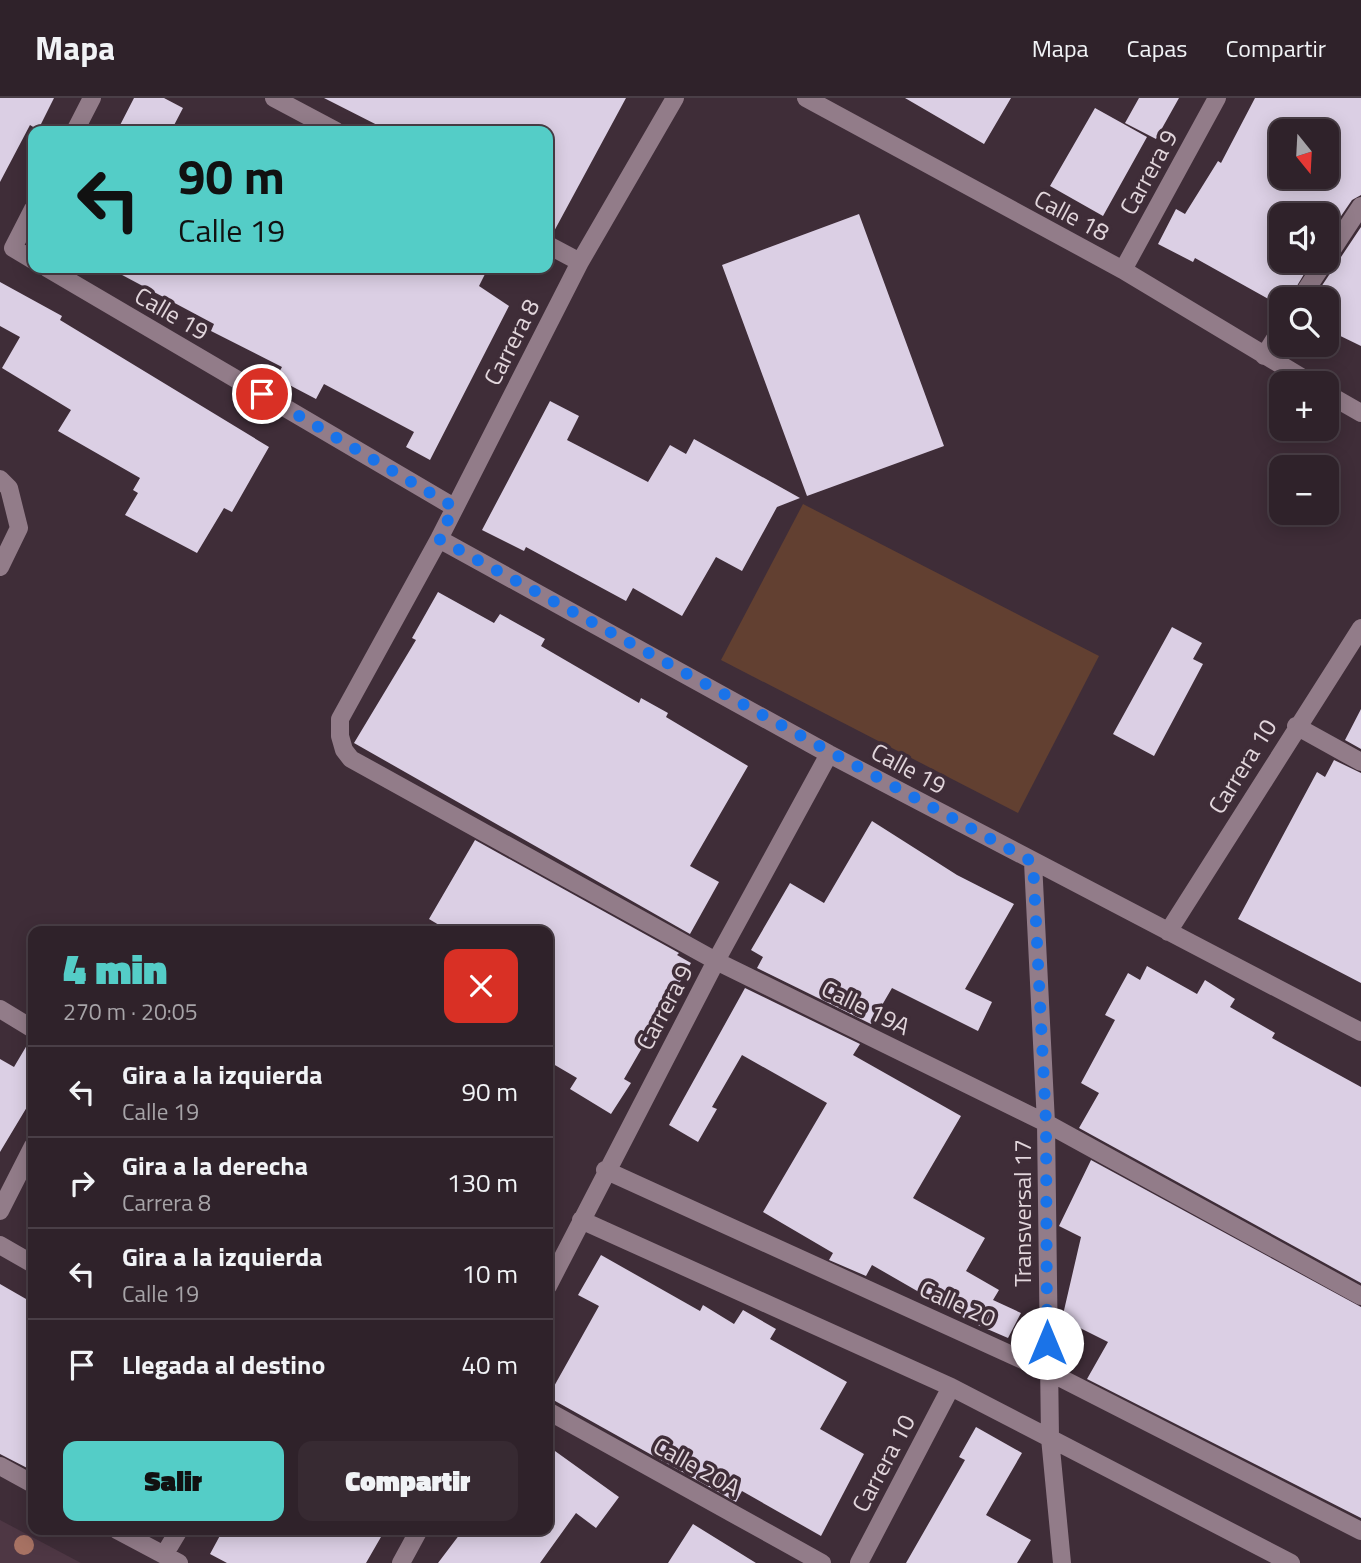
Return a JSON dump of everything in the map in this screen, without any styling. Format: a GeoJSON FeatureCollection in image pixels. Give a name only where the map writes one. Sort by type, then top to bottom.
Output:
{"type":"FeatureCollection","features":[{"type":"Feature","properties":{"kind":"street"},"geometry":{"type":"LineString","coordinates":[[78,126],[92,98]]}},
{"type":"Feature","properties":{"kind":"street"},"geometry":{"type":"LineString","coordinates":[[274,98],[327,126]]}},
{"type":"Feature","properties":{"kind":"street","name":"Carrera 8"},"geometry":{"type":"LineString","coordinates":[[351,759],[344,750],[340,719],[439,539],[580,262],[674,98]]}},
{"type":"Feature","properties":{"kind":"street","name":"Calle 18"},"geometry":{"type":"LineString","coordinates":[[806,98],[1123,270],[1290,371]]}},
{"type":"Feature","properties":{"kind":"street","name":"Carrera 9"},"geometry":{"type":"LineString","coordinates":[[1123,270],[1217,98]]}},
{"type":"Feature","properties":{"kind":"street"},"geometry":{"type":"LineString","coordinates":[[1339,240],[1361,206]]}},
{"type":"Feature","properties":{"kind":"street"},"geometry":{"type":"LineString","coordinates":[[28,219],[13,248],[28,257]]}},
{"type":"Feature","properties":{"kind":"street"},"geometry":{"type":"LineString","coordinates":[[553,248],[580,262]]}},
{"type":"Feature","properties":{"kind":"street","name":"Calle 19"},"geometry":{"type":"LineString","coordinates":[[56,273],[454,507]]}},
{"type":"Feature","properties":{"kind":"street"},"geometry":{"type":"LineString","coordinates":[[1264,356],[1269,348]]}},
{"type":"Feature","properties":{"kind":"street"},"geometry":{"type":"LineString","coordinates":[[1339,400],[1361,413]]}},
{"type":"Feature","properties":{"kind":"street"},"geometry":{"type":"LineString","coordinates":[[0,478],[9,488],[19,528],[0,567]]}},
{"type":"Feature","properties":{"kind":"street","name":"Calle 19"},"geometry":{"type":"LineString","coordinates":[[439,539],[830,754],[1361,1032]]}},
{"type":"Feature","properties":{"kind":"street","name":"Carrera 10"},"geometry":{"type":"LineString","coordinates":[[1168,932],[1296,726],[1361,628]]}},
{"type":"Feature","properties":{"kind":"street"},"geometry":{"type":"LineString","coordinates":[[1296,726],[1361,762]]}},
{"type":"Feature","properties":{"kind":"street","name":"Carrera 9"},"geometry":{"type":"LineString","coordinates":[[553,1276],[605,1170],[830,754]]}},
{"type":"Feature","properties":{"kind":"street","name":"Calle 19A"},"geometry":{"type":"LineString","coordinates":[[351,759],[716,961],[1046,1123],[1361,1296]]}},
{"type":"Feature","properties":{"kind":"street","name":"Transversal 17"},"geometry":{"type":"LineString","coordinates":[[1033,862],[1046,1123],[1047,1371],[1050,1437],[1062,1563]]}},
{"type":"Feature","properties":{"kind":"street"},"geometry":{"type":"LineString","coordinates":[[0,1009],[28,1025]]}},
{"type":"Feature","properties":{"kind":"street"},"geometry":{"type":"LineString","coordinates":[[0,1211],[28,1156]]}},
{"type":"Feature","properties":{"kind":"street","name":"Calle 20"},"geometry":{"type":"LineString","coordinates":[[605,1170],[1047,1371],[1361,1531]]}},
{"type":"Feature","properties":{"kind":"street"},"geometry":{"type":"LineString","coordinates":[[580,1220],[951,1387],[1291,1563]]}},
{"type":"Feature","properties":{"kind":"street"},"geometry":{"type":"LineString","coordinates":[[0,1245],[28,1261]]}},
{"type":"Feature","properties":{"kind":"street","name":"Carrera 10"},"geometry":{"type":"LineString","coordinates":[[859,1563],[951,1387]]}},
{"type":"Feature","properties":{"kind":"street","name":"Calle 20A"},"geometry":{"type":"LineString","coordinates":[[553,1414],[822,1563]]}},
{"type":"Feature","properties":{"kind":"street"},"geometry":{"type":"LineString","coordinates":[[0,1466],[28,1481]]}},
{"type":"Feature","properties":{"kind":"street"},"geometry":{"type":"LineString","coordinates":[[126,1535],[171,1559],[178,1535]]}},
{"type":"Feature","properties":{"kind":"street"},"geometry":{"type":"LineString","coordinates":[[401,1563],[416,1535]]}},
{"type":"Feature","properties":{"kind":"shaded area"},"geometry":{"type":"Polygon","coordinates":[[[803,504],[1099,656],[1018,813],[721,660],[803,504]]]}},
{"type":"Feature","properties":{"kind":"shaded area"},"geometry":{"type":"Polygon","coordinates":[[[0,1520],[81,1563],[0,1563],[0,1520]]]}},
{"type":"Feature","properties":{"kind":"building"},"geometry":{"type":"Polygon","coordinates":[[[0,98],[54,98],[40,126],[28,126],[0,182],[0,98]]]}},
{"type":"Feature","properties":{"kind":"building"},"geometry":{"type":"Polygon","coordinates":[[[134,98],[164,98],[183,108],[174,126],[120,126],[134,98]]]}},
{"type":"Feature","properties":{"kind":"building"},"geometry":{"type":"Polygon","coordinates":[[[324,98],[626,98],[553,233],[553,126],[379,126],[324,98]]]}},
{"type":"Feature","properties":{"kind":"building"},"geometry":{"type":"Polygon","coordinates":[[[905,98],[1011,98],[984,144],[905,98]]]}},
{"type":"Feature","properties":{"kind":"building"},"geometry":{"type":"Polygon","coordinates":[[[1139,98],[1179,98],[1156,139],[1125,123],[1139,98]]]}},
{"type":"Feature","properties":{"kind":"building"},"geometry":{"type":"Polygon","coordinates":[[[1255,98],[1361,98],[1361,195],[1352,200],[1339,219],[1339,203],[1269,203],[1269,273],[1305,273],[1296,287],[1269,287],[1269,299],[1195,258],[1193,262],[1158,244],[1176,209],[1185,214],[1218,161],[1221,163],[1255,98]]]}},
{"type":"Feature","properties":{"kind":"building"},"geometry":{"type":"Polygon","coordinates":[[[1095,108],[1147,137],[1103,216],[1050,186],[1095,108]]]}},
{"type":"Feature","properties":{"kind":"building"},"geometry":{"type":"Polygon","coordinates":[[[859,214],[944,446],[807,496],[722,265],[859,214]]]}},
{"type":"Feature","properties":{"kind":"building"},"geometry":{"type":"Polygon","coordinates":[[[1361,227],[1361,346],[1339,335],[1339,287],[1321,287],[1330,273],[1339,273],[1339,260],[1361,227]]]}},
{"type":"Feature","properties":{"kind":"building"},"geometry":{"type":"Polygon","coordinates":[[[118,273],[486,273],[479,286],[509,306],[430,460],[406,447],[414,432],[324,384],[316,399],[276,378],[282,367],[211,331],[214,324],[118,273]]]}},
{"type":"Feature","properties":{"kind":"building"},"geometry":{"type":"Polygon","coordinates":[[[0,282],[62,316],[60,320],[269,447],[232,512],[224,508],[197,553],[125,515],[138,493],[133,490],[140,478],[58,431],[71,410],[2,368],[20,337],[0,326],[0,282]]]}},
{"type":"Feature","properties":{"kind":"building"},"geometry":{"type":"Polygon","coordinates":[[[550,401],[579,416],[567,440],[648,482],[670,445],[686,454],[694,439],[800,498],[777,507],[742,571],[716,557],[682,616],[633,588],[626,601],[526,547],[524,551],[482,530],[550,401]]]}},
{"type":"Feature","properties":{"kind":"building"},"geometry":{"type":"Polygon","coordinates":[[[438,592],[494,623],[500,614],[545,639],[541,646],[639,703],[641,698],[668,713],[666,717],[748,766],[690,866],[719,882],[690,934],[354,743],[416,640],[412,638],[438,592]]]}},
{"type":"Feature","properties":{"kind":"building"},"geometry":{"type":"Polygon","coordinates":[[[1172,627],[1202,643],[1193,659],[1203,664],[1154,756],[1113,734],[1172,627]]]}},
{"type":"Feature","properties":{"kind":"building"},"geometry":{"type":"Polygon","coordinates":[[[1361,709],[1361,749],[1345,740],[1361,709]]]}},
{"type":"Feature","properties":{"kind":"building"},"geometry":{"type":"Polygon","coordinates":[[[1334,760],[1361,773],[1361,983],[1238,919],[1317,772],[1325,777],[1334,760]]]}},
{"type":"Feature","properties":{"kind":"building"},"geometry":{"type":"Polygon","coordinates":[[[872,821],[957,875],[1014,904],[965,989],[992,1002],[978,1031],[892,988],[871,1024],[757,968],[763,957],[751,950],[790,883],[824,903],[872,821]]]}},
{"type":"Feature","properties":{"kind":"building"},"geometry":{"type":"Polygon","coordinates":[[[475,840],[679,953],[677,955],[691,963],[624,1079],[631,1083],[611,1114],[570,1089],[577,1078],[553,1064],[553,926],[441,926],[429,919],[475,840]]]}},
{"type":"Feature","properties":{"kind":"building"},"geometry":{"type":"Polygon","coordinates":[[[1147,966],[1197,994],[1205,980],[1235,999],[1230,1007],[1275,1033],[1272,1038],[1361,1087],[1361,1283],[1079,1128],[1099,1093],[1081,1083],[1115,1020],[1105,1015],[1128,973],[1140,980],[1147,966]]]}},
{"type":"Feature","properties":{"kind":"building"},"geometry":{"type":"Polygon","coordinates":[[[745,988],[860,1044],[853,1055],[961,1116],[913,1198],[985,1238],[966,1271],[999,1290],[993,1300],[1021,1313],[1008,1338],[971,1322],[872,1265],[866,1276],[829,1260],[833,1253],[763,1212],[827,1103],[742,1055],[712,1107],[717,1109],[698,1142],[669,1125],[745,988]]]}},
{"type":"Feature","properties":{"kind":"building"},"geometry":{"type":"Polygon","coordinates":[[[28,1043],[28,1105],[0,1152],[0,1059],[14,1067],[28,1043]]]}},
{"type":"Feature","properties":{"kind":"building"},"geometry":{"type":"Polygon","coordinates":[[[1091,1160],[1361,1307],[1361,1518],[1087,1379],[1108,1342],[1062,1319],[1081,1237],[1059,1226],[1091,1160]]]}},
{"type":"Feature","properties":{"kind":"building"},"geometry":{"type":"Polygon","coordinates":[[[601,1255],[700,1311],[703,1305],[734,1324],[743,1310],[776,1329],[770,1339],[847,1382],[820,1429],[864,1454],[821,1536],[742,1491],[736,1502],[553,1400],[553,1388],[599,1306],[578,1295],[601,1255]]]}},
{"type":"Feature","properties":{"kind":"building"},"geometry":{"type":"Polygon","coordinates":[[[0,1284],[28,1300],[28,1468],[0,1454],[0,1284]]]}},
{"type":"Feature","properties":{"kind":"building"},"geometry":{"type":"Polygon","coordinates":[[[976,1427],[1022,1453],[986,1515],[1031,1540],[1017,1563],[906,1563],[965,1460],[959,1457],[976,1427]]]}},
{"type":"Feature","properties":{"kind":"building"},"geometry":{"type":"Polygon","coordinates":[[[553,1450],[619,1497],[596,1528],[576,1513],[540,1563],[438,1563],[459,1535],[553,1535],[553,1450]]]}},
{"type":"Feature","properties":{"kind":"building"},"geometry":{"type":"Polygon","coordinates":[[[693,1524],[756,1563],[668,1563],[693,1524]]]}},
{"type":"Feature","properties":{"kind":"building"},"geometry":{"type":"Polygon","coordinates":[[[220,1535],[382,1535],[366,1563],[227,1563],[210,1554],[220,1535]]]}},
{"type":"Feature","properties":{"kind":"route"},"geometry":{"type":"LineString","coordinates":[[262,394],[454,507],[439,539],[805,741],[1033,862],[1046,1123],[1047,1343]]}}]}
